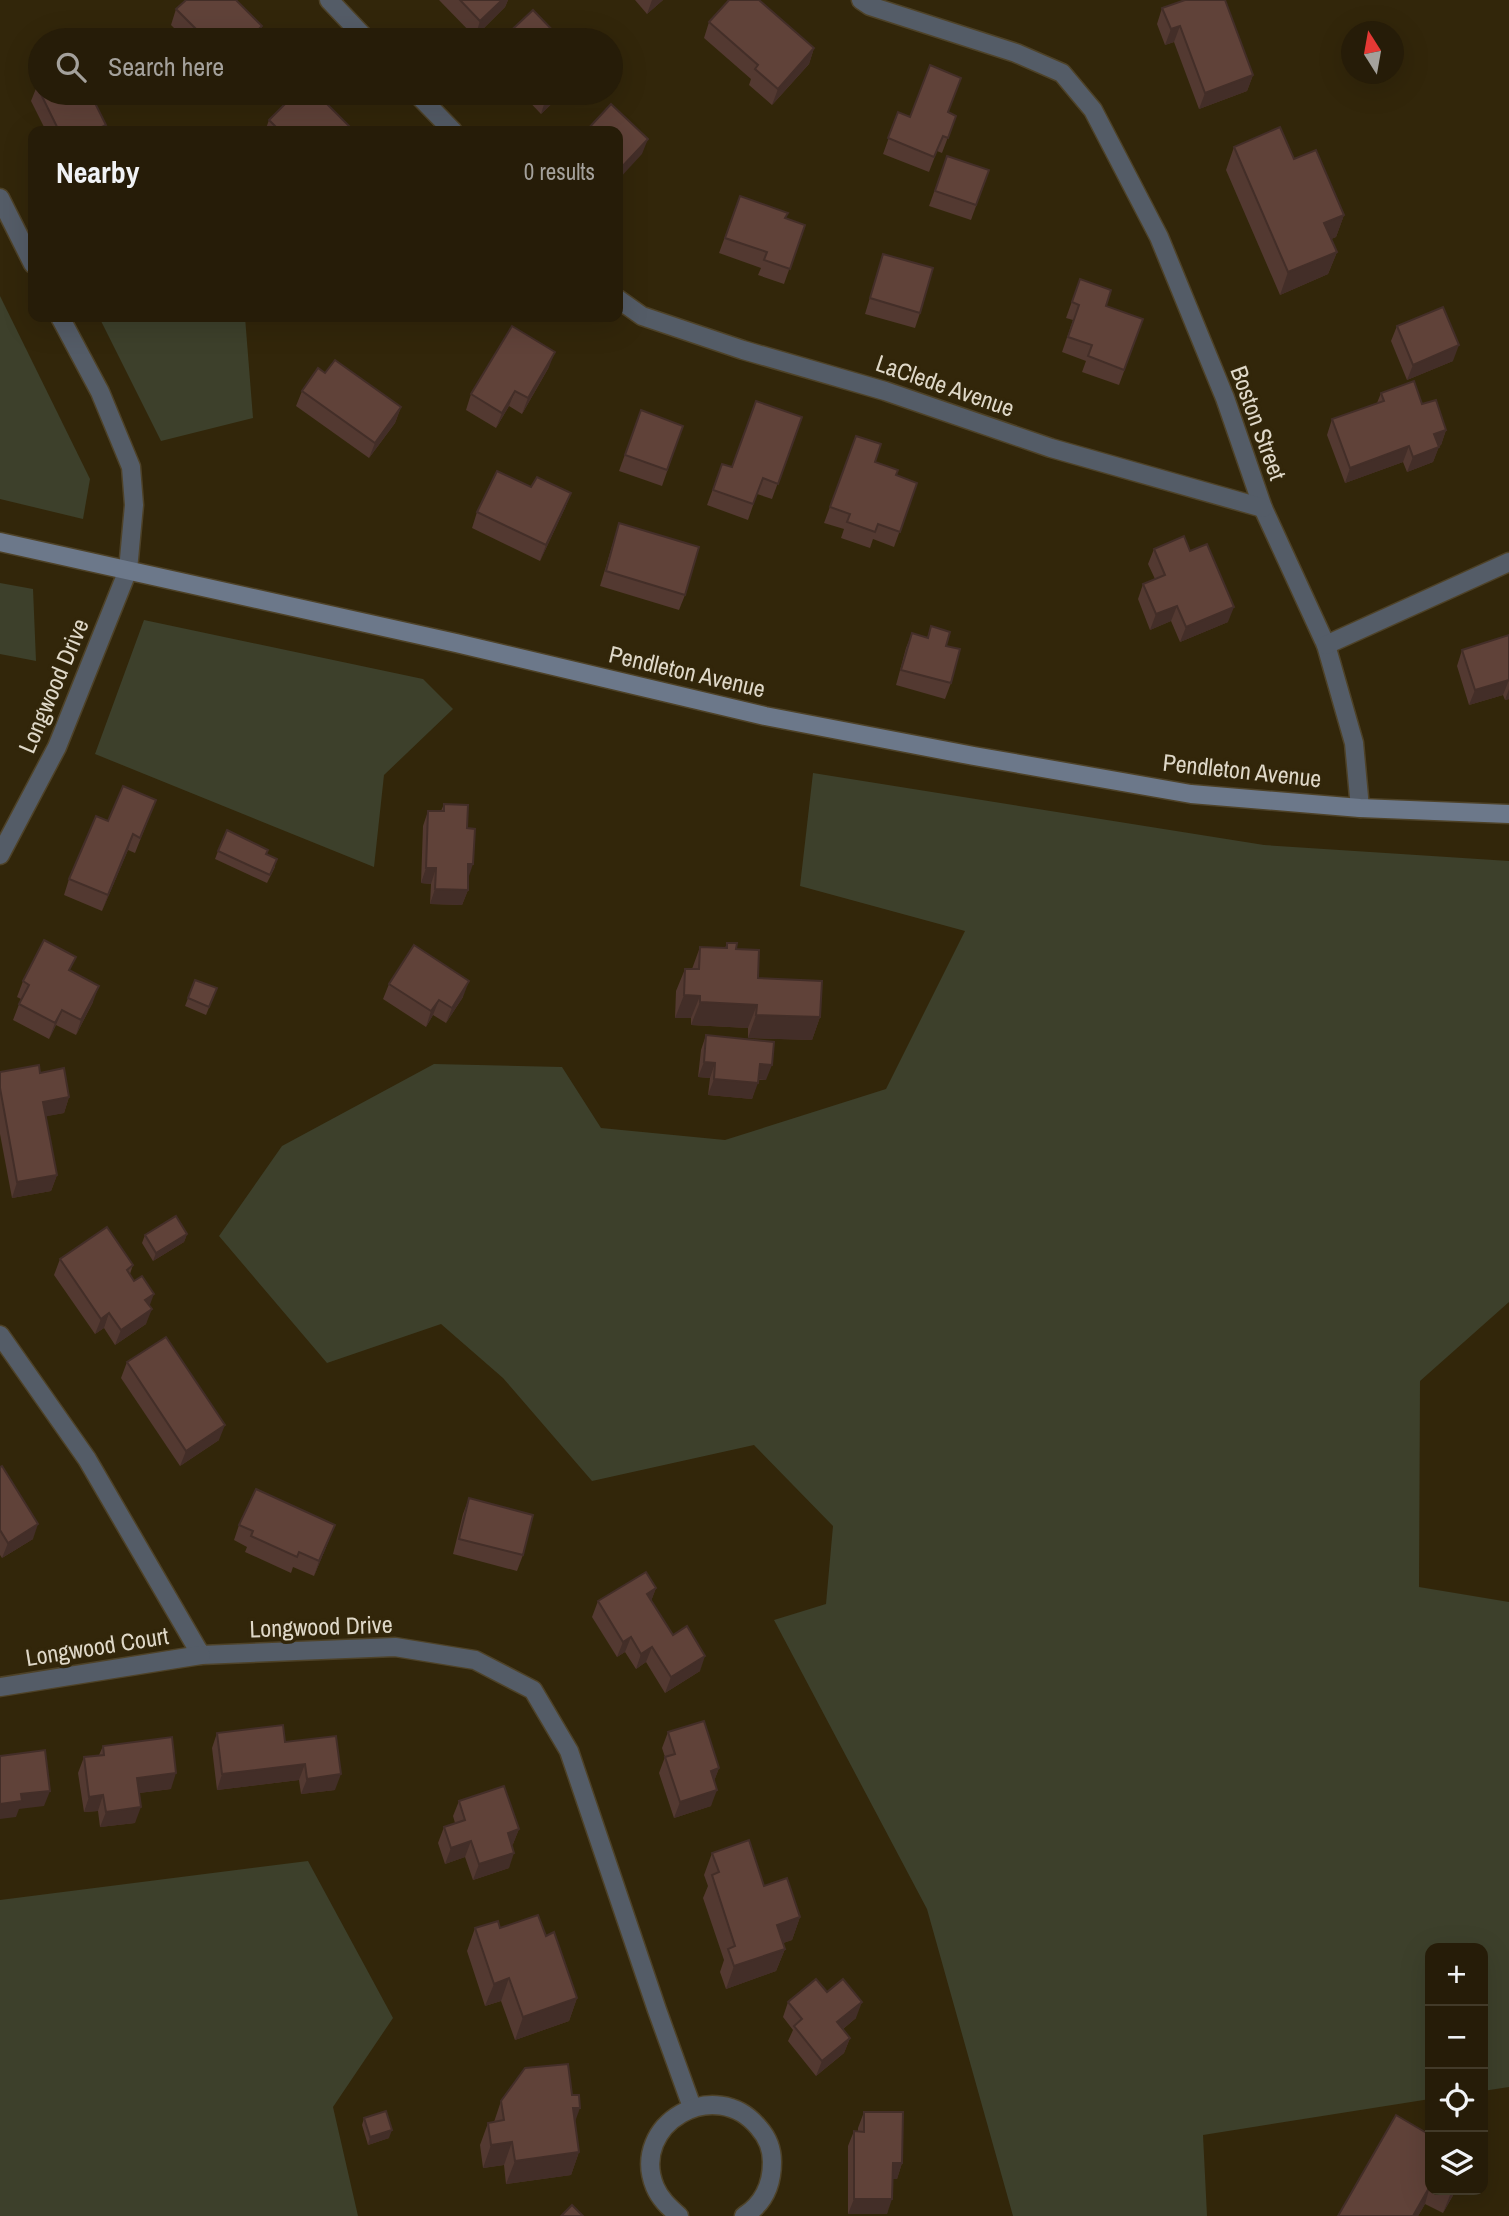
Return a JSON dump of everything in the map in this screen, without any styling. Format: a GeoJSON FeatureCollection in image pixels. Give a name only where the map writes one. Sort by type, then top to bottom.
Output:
{"type":"FeatureCollection","features":[{"type":"Feature","properties":{"kind":"street"},"geometry":{"type":"LineString","coordinates":[[329,0],[356,28]]}},
{"type":"Feature","properties":{"kind":"street","name":"Boston Street"},"geometry":{"type":"LineString","coordinates":[[861,0],[870,6],[1016,53],[1062,73],[1093,110],[1159,237],[1225,398],[1263,508],[1326,645],[1354,743],[1360,808]]}},
{"type":"Feature","properties":{"kind":"street"},"geometry":{"type":"LineString","coordinates":[[428,105],[448,126]]}},
{"type":"Feature","properties":{"kind":"street"},"geometry":{"type":"LineString","coordinates":[[0,198],[28,254]]}},
{"type":"Feature","properties":{"kind":"street","name":"LaClede Avenue"},"geometry":{"type":"LineString","coordinates":[[623,303],[642,316],[743,350],[885,391],[1051,448],[1263,508]]}},
{"type":"Feature","properties":{"kind":"street"},"geometry":{"type":"LineString","coordinates":[[63,322],[100,391],[131,467],[134,505],[128,570]]}},
{"type":"Feature","properties":{"kind":"street","name":"Pendleton Avenue"},"geometry":{"type":"LineString","coordinates":[[0,542],[456,643],[765,716],[974,756],[1191,794],[1360,808],[1509,814]]}},
{"type":"Feature","properties":{"kind":"street"},"geometry":{"type":"LineString","coordinates":[[1326,645],[1509,562]]}},
{"type":"Feature","properties":{"kind":"street","name":"Longwood Drive"},"geometry":{"type":"LineString","coordinates":[[0,855],[57,747],[128,570]]}},
{"type":"Feature","properties":{"kind":"street"},"geometry":{"type":"LineString","coordinates":[[0,1335],[87,1459],[201,1655]]}},
{"type":"Feature","properties":{"kind":"street","name":"Longwood Drive"},"geometry":{"type":"LineString","coordinates":[[201,1655],[395,1647],[475,1660],[533,1690],[569,1751],[692,2107]]}},
{"type":"Feature","properties":{"kind":"street","name":"Longwood Court"},"geometry":{"type":"LineString","coordinates":[[0,1687],[201,1655]]}},
{"type":"Feature","properties":{"kind":"street"},"geometry":{"type":"LineString","coordinates":[[679,2216],[665,2203],[655,2186],[651,2167],[654,2148],[662,2130],[675,2116],[692,2107],[713,2104],[734,2108],[752,2118],[765,2135],[772,2155],[772,2175],[765,2195],[744,2216]]}},
{"type":"Feature","properties":{"kind":"green space"},"geometry":{"type":"Polygon","coordinates":[[[0,296],[90,479],[83,519],[0,499],[0,296]]]}},
{"type":"Feature","properties":{"kind":"green space"},"geometry":{"type":"Polygon","coordinates":[[[102,322],[245,322],[253,418],[161,441],[102,322]]]}},
{"type":"Feature","properties":{"kind":"green space"},"geometry":{"type":"Polygon","coordinates":[[[0,583],[33,589],[36,661],[0,654],[0,583]]]}},
{"type":"Feature","properties":{"kind":"green space"},"geometry":{"type":"Polygon","coordinates":[[[144,620],[423,679],[453,709],[384,775],[374,867],[95,754],[144,620]]]}},
{"type":"Feature","properties":{"kind":"green space"},"geometry":{"type":"Polygon","coordinates":[[[813,773],[1264,845],[1509,861],[1509,1302],[1420,1381],[1419,1587],[1509,1602],[1509,2087],[1488,2090],[1488,1943],[1425,1943],[1425,2100],[1203,2135],[1207,2216],[1013,2216],[927,1909],[774,1620],[826,1604],[833,1526],[754,1445],[592,1481],[503,1378],[441,1324],[327,1363],[219,1236],[282,1146],[434,1064],[562,1067],[601,1128],[725,1140],[886,1089],[965,931],[800,886],[813,773]]]}},
{"type":"Feature","properties":{"kind":"green space"},"geometry":{"type":"Polygon","coordinates":[[[308,1861],[393,2018],[333,2107],[358,2216],[0,2216],[0,1900],[308,1861]]]}},
{"type":"Feature","properties":{"kind":"building"},"geometry":{"type":"Polygon","coordinates":[[[186,0],[236,0],[262,26],[195,28],[176,9],[186,0]]]}},
{"type":"Feature","properties":{"kind":"building"},"geometry":{"type":"Polygon","coordinates":[[[460,0],[502,0],[480,21],[460,0]]]}},
{"type":"Feature","properties":{"kind":"building"},"geometry":{"type":"Polygon","coordinates":[[[729,0],[759,0],[814,48],[778,89],[755,69],[758,65],[709,22],[729,0]]]}},
{"type":"Feature","properties":{"kind":"building"},"geometry":{"type":"Polygon","coordinates":[[[1185,0],[1225,0],[1253,75],[1205,93],[1180,26],[1171,29],[1162,8],[1185,0]]]}},
{"type":"Feature","properties":{"kind":"building"},"geometry":{"type":"Polygon","coordinates":[[[533,10],[550,28],[514,28],[533,10]]]}},
{"type":"Feature","properties":{"kind":"building"},"geometry":{"type":"Polygon","coordinates":[[[930,65],[961,78],[948,112],[956,116],[948,138],[943,136],[934,157],[888,138],[898,112],[910,117],[930,65]]]}},
{"type":"Feature","properties":{"kind":"building"},"geometry":{"type":"Polygon","coordinates":[[[46,105],[96,105],[106,125],[104,126],[56,126],[46,105]]]}},
{"type":"Feature","properties":{"kind":"building"},"geometry":{"type":"Polygon","coordinates":[[[284,105],[328,105],[349,126],[275,126],[269,120],[284,105]]]}},
{"type":"Feature","properties":{"kind":"building"},"geometry":{"type":"Polygon","coordinates":[[[612,105],[648,139],[623,166],[623,126],[591,126],[612,105]]]}},
{"type":"Feature","properties":{"kind":"building"},"geometry":{"type":"Polygon","coordinates":[[[1280,127],[1294,159],[1316,150],[1344,215],[1324,223],[1337,252],[1288,272],[1234,147],[1280,127]]]}},
{"type":"Feature","properties":{"kind":"building"},"geometry":{"type":"Polygon","coordinates":[[[947,156],[989,170],[976,205],[935,191],[947,156]]]}},
{"type":"Feature","properties":{"kind":"building"},"geometry":{"type":"Polygon","coordinates":[[[740,196],[788,213],[785,218],[805,225],[790,269],[764,260],[767,252],[725,238],[740,196]]]}},
{"type":"Feature","properties":{"kind":"building"},"geometry":{"type":"Polygon","coordinates":[[[883,254],[933,268],[920,313],[870,298],[883,254]]]}},
{"type":"Feature","properties":{"kind":"building"},"geometry":{"type":"Polygon","coordinates":[[[1080,279],[1111,290],[1106,306],[1143,319],[1124,370],[1088,356],[1092,345],[1068,337],[1079,305],[1072,302],[1080,279]]]}},
{"type":"Feature","properties":{"kind":"building"},"geometry":{"type":"Polygon","coordinates":[[[1443,307],[1459,345],[1413,365],[1397,326],[1443,307]]]}},
{"type":"Feature","properties":{"kind":"building"},"geometry":{"type":"Polygon","coordinates":[[[512,326],[555,352],[528,398],[515,391],[502,413],[471,394],[512,326]]]}},
{"type":"Feature","properties":{"kind":"building"},"geometry":{"type":"Polygon","coordinates":[[[335,360],[401,407],[375,443],[302,391],[318,368],[325,373],[335,360]]]}},
{"type":"Feature","properties":{"kind":"building"},"geometry":{"type":"Polygon","coordinates":[[[1414,381],[1422,404],[1436,400],[1446,430],[1434,434],[1439,447],[1413,457],[1409,446],[1350,468],[1332,419],[1384,401],[1381,393],[1414,381]]]}},
{"type":"Feature","properties":{"kind":"building"},"geometry":{"type":"Polygon","coordinates":[[[756,401],[802,417],[778,484],[763,478],[753,504],[713,490],[722,464],[732,467],[756,401]]]}},
{"type":"Feature","properties":{"kind":"building"},"geometry":{"type":"Polygon","coordinates":[[[641,410],[683,426],[667,470],[625,455],[641,410]]]}},
{"type":"Feature","properties":{"kind":"building"},"geometry":{"type":"Polygon","coordinates":[[[856,436],[881,444],[875,462],[898,470],[896,475],[917,483],[900,532],[878,524],[875,532],[847,522],[850,514],[830,507],[856,436]]]}},
{"type":"Feature","properties":{"kind":"building"},"geometry":{"type":"Polygon","coordinates":[[[497,471],[531,487],[537,477],[571,493],[546,545],[477,512],[497,471]]]}},
{"type":"Feature","properties":{"kind":"building"},"geometry":{"type":"Polygon","coordinates":[[[619,523],[699,547],[685,595],[606,571],[619,523]]]}},
{"type":"Feature","properties":{"kind":"building"},"geometry":{"type":"Polygon","coordinates":[[[1184,536],[1190,551],[1207,544],[1234,607],[1186,627],[1177,606],[1156,614],[1143,584],[1165,575],[1154,549],[1184,536]]]}},
{"type":"Feature","properties":{"kind":"building"},"geometry":{"type":"Polygon","coordinates":[[[931,626],[950,632],[946,646],[960,649],[951,683],[901,670],[912,633],[928,638],[931,626]]]}},
{"type":"Feature","properties":{"kind":"building"},"geometry":{"type":"Polygon","coordinates":[[[1509,635],[1509,680],[1475,690],[1462,650],[1509,635]]]}},
{"type":"Feature","properties":{"kind":"building"},"geometry":{"type":"Polygon","coordinates":[[[123,786],[156,800],[140,838],[133,834],[108,895],[69,879],[96,816],[108,821],[123,786]]]}},
{"type":"Feature","properties":{"kind":"building"},"geometry":{"type":"Polygon","coordinates":[[[444,804],[468,805],[467,828],[475,829],[473,864],[468,864],[468,890],[435,889],[436,868],[426,868],[428,811],[444,811],[444,804]]]}},
{"type":"Feature","properties":{"kind":"building"},"geometry":{"type":"Polygon","coordinates":[[[227,830],[268,850],[266,854],[277,859],[270,875],[218,851],[227,830]]]}},
{"type":"Feature","properties":{"kind":"building"},"geometry":{"type":"Polygon","coordinates":[[[44,940],[76,957],[69,970],[99,986],[81,1020],[62,1010],[55,1023],[19,1004],[29,985],[23,981],[44,940]]]}},
{"type":"Feature","properties":{"kind":"building"},"geometry":{"type":"Polygon","coordinates":[[[727,943],[737,943],[736,949],[759,950],[758,978],[822,981],[820,1017],[756,1015],[757,1005],[700,1002],[700,996],[684,995],[685,969],[699,969],[700,947],[727,948],[727,943]]]}},
{"type":"Feature","properties":{"kind":"building"},"geometry":{"type":"Polygon","coordinates":[[[414,945],[469,981],[452,1008],[439,1000],[431,1011],[389,984],[414,945]]]}},
{"type":"Feature","properties":{"kind":"building"},"geometry":{"type":"Polygon","coordinates":[[[195,980],[217,988],[209,1007],[188,998],[195,980]]]}},
{"type":"Feature","properties":{"kind":"building"},"geometry":{"type":"Polygon","coordinates":[[[706,1035],[774,1042],[772,1065],[760,1064],[758,1083],[714,1079],[715,1063],[704,1062],[706,1035]]]}},
{"type":"Feature","properties":{"kind":"building"},"geometry":{"type":"Polygon","coordinates":[[[39,1065],[40,1073],[64,1068],[69,1097],[43,1102],[57,1175],[17,1182],[0,1088],[0,1072],[39,1065]]]}},
{"type":"Feature","properties":{"kind":"building"},"geometry":{"type":"Polygon","coordinates":[[[176,1216],[187,1234],[156,1253],[145,1235],[176,1216]]]}},
{"type":"Feature","properties":{"kind":"building"},"geometry":{"type":"Polygon","coordinates":[[[107,1227],[133,1265],[127,1270],[134,1281],[142,1276],[154,1294],[145,1300],[152,1309],[121,1330],[109,1313],[101,1319],[60,1259],[107,1227]]]}},
{"type":"Feature","properties":{"kind":"building"},"geometry":{"type":"Polygon","coordinates":[[[166,1337],[225,1425],[186,1451],[127,1362],[166,1337]]]}},
{"type":"Feature","properties":{"kind":"building"},"geometry":{"type":"Polygon","coordinates":[[[2,1466],[38,1524],[8,1543],[0,1530],[2,1466]]]}},
{"type":"Feature","properties":{"kind":"building"},"geometry":{"type":"Polygon","coordinates":[[[256,1489],[335,1525],[319,1561],[299,1552],[297,1557],[251,1536],[253,1531],[239,1525],[256,1489]]]}},
{"type":"Feature","properties":{"kind":"building"},"geometry":{"type":"Polygon","coordinates":[[[469,1498],[533,1515],[523,1555],[459,1539],[469,1498]]]}},
{"type":"Feature","properties":{"kind":"building"},"geometry":{"type":"Polygon","coordinates":[[[646,1572],[656,1588],[647,1594],[673,1635],[687,1626],[705,1656],[671,1677],[652,1647],[641,1654],[631,1637],[623,1642],[598,1601],[646,1572]]]}},
{"type":"Feature","properties":{"kind":"building"},"geometry":{"type":"Polygon","coordinates":[[[704,1721],[719,1768],[711,1771],[717,1790],[680,1802],[665,1757],[675,1754],[668,1732],[704,1721]]]}},
{"type":"Feature","properties":{"kind":"building"},"geometry":{"type":"Polygon","coordinates":[[[283,1725],[285,1742],[336,1736],[341,1774],[307,1779],[305,1764],[222,1774],[217,1733],[283,1725]]]}},
{"type":"Feature","properties":{"kind":"building"},"geometry":{"type":"Polygon","coordinates":[[[172,1737],[176,1773],[137,1778],[141,1807],[106,1812],[103,1795],[89,1797],[84,1757],[104,1755],[103,1746],[172,1737]]]}},
{"type":"Feature","properties":{"kind":"building"},"geometry":{"type":"Polygon","coordinates":[[[45,1750],[50,1791],[21,1794],[22,1801],[0,1804],[0,1756],[45,1750]]]}},
{"type":"Feature","properties":{"kind":"building"},"geometry":{"type":"Polygon","coordinates":[[[504,1786],[519,1829],[508,1833],[514,1853],[479,1864],[471,1841],[451,1848],[444,1827],[465,1820],[459,1801],[504,1786]]]}},
{"type":"Feature","properties":{"kind":"building"},"geometry":{"type":"Polygon","coordinates":[[[749,1840],[764,1886],[787,1878],[800,1917],[777,1925],[785,1949],[734,1966],[728,1949],[735,1946],[712,1875],[719,1872],[712,1853],[749,1840]]]}},
{"type":"Feature","properties":{"kind":"building"},"geometry":{"type":"Polygon","coordinates":[[[538,1915],[546,1936],[554,1932],[577,1998],[523,2017],[509,1978],[494,1984],[475,1928],[498,1921],[500,1928],[538,1915]]]}},
{"type":"Feature","properties":{"kind":"building"},"geometry":{"type":"Polygon","coordinates":[[[816,1979],[827,1992],[843,1979],[862,2002],[837,2022],[850,2038],[822,2061],[794,2026],[802,2019],[788,2002],[816,1979]]]}},
{"type":"Feature","properties":{"kind":"building"},"geometry":{"type":"Polygon","coordinates":[[[568,2064],[572,2095],[579,2095],[580,2108],[573,2108],[579,2152],[515,2161],[512,2142],[491,2145],[488,2123],[504,2120],[501,2101],[525,2068],[568,2064]]]}},
{"type":"Feature","properties":{"kind":"building"},"geometry":{"type":"Polygon","coordinates":[[[386,2111],[392,2130],[370,2137],[364,2118],[386,2111]]]}},
{"type":"Feature","properties":{"kind":"building"},"geometry":{"type":"Polygon","coordinates":[[[864,2112],[903,2112],[902,2163],[893,2163],[892,2199],[854,2199],[854,2131],[864,2132],[864,2112]]]}},
{"type":"Feature","properties":{"kind":"building"},"geometry":{"type":"Polygon","coordinates":[[[1396,2115],[1425,2132],[1425,2195],[1413,2216],[1338,2216],[1396,2115]]]}},
{"type":"Feature","properties":{"kind":"building"},"geometry":{"type":"Polygon","coordinates":[[[572,2205],[583,2216],[561,2216],[572,2205]]]}}]}
